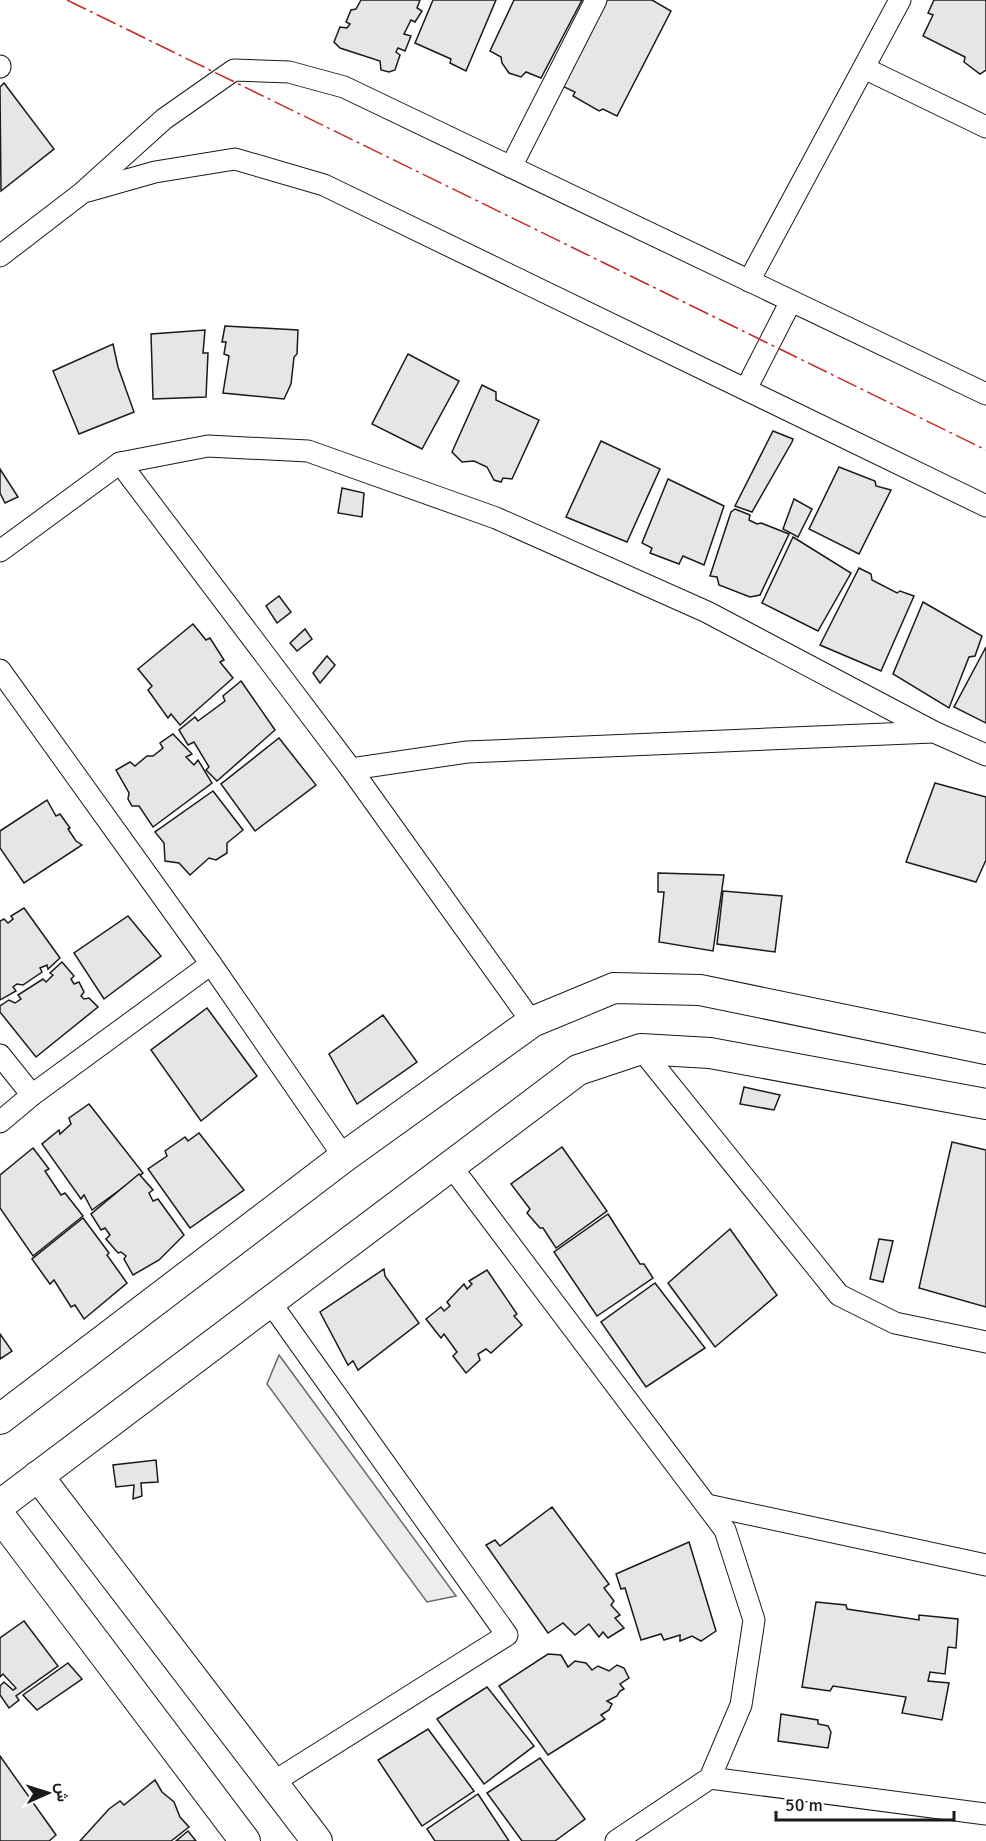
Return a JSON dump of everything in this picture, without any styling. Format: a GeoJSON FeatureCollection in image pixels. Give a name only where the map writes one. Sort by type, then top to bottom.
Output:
{"type":"FeatureCollection","features":[{"type":"Feature","properties":{"kind":"street"},"geometry":{"type":"LineString","coordinates":[[511,167],[596,0]]}},
{"type":"Feature","properties":{"kind":"street"},"geometry":{"type":"LineString","coordinates":[[749,281],[900,0]]}},
{"type":"Feature","properties":{"kind":"street"},"geometry":{"type":"LineString","coordinates":[[864,68],[986,127]]}},
{"type":"Feature","properties":{"kind":"street"},"geometry":{"type":"LineString","coordinates":[[0,256],[82,193],[164,119],[234,70],[289,72],[344,87],[986,394]]}},
{"type":"Feature","properties":{"kind":"street"},"geometry":{"type":"LineString","coordinates":[[82,193],[155,172],[235,159],[324,185],[986,506]]}},
{"type":"Feature","properties":{"kind":"street"},"geometry":{"type":"LineString","coordinates":[[746,389],[791,301]]}},
{"type":"Feature","properties":{"kind":"street"},"geometry":{"type":"LineString","coordinates":[[0,551],[120,463],[208,446],[308,451],[496,518],[697,607],[934,732],[986,755]]}},
{"type":"Feature","properties":{"kind":"street"},"geometry":{"type":"LineString","coordinates":[[120,463],[351,769],[532,1022]]}},
{"type":"Feature","properties":{"kind":"street"},"geometry":{"type":"LineString","coordinates":[[0,670],[211,964],[344,1157]]}},
{"type":"Feature","properties":{"kind":"street"},"geometry":{"type":"LineString","coordinates":[[351,769],[467,752],[934,732]]}},
{"type":"Feature","properties":{"kind":"street"},"geometry":{"type":"LineString","coordinates":[[0,1122],[32,1095],[211,964]]}},
{"type":"Feature","properties":{"kind":"street"},"geometry":{"type":"LineString","coordinates":[[0,1419],[344,1157],[532,1022],[614,988],[700,990],[986,1049]]}},
{"type":"Feature","properties":{"kind":"street"},"geometry":{"type":"LineString","coordinates":[[641,1049],[839,1295],[895,1323],[986,1342]]}},
{"type":"Feature","properties":{"kind":"street"},"geometry":{"type":"LineString","coordinates":[[0,1504],[578,1070],[641,1049],[710,1053],[986,1104]]}},
{"type":"Feature","properties":{"kind":"street"},"geometry":{"type":"LineString","coordinates":[[0,1054],[32,1095]]}},
{"type":"Feature","properties":{"kind":"street"},"geometry":{"type":"LineString","coordinates":[[451,1166],[725,1530],[754,1620],[741,1705],[710,1778],[616,1841]]}},
{"type":"Feature","properties":{"kind":"street"},"geometry":{"type":"LineString","coordinates":[[270,1302],[507,1635],[272,1783]]}},
{"type":"Feature","properties":{"kind":"street"},"geometry":{"type":"LineString","coordinates":[[38,1476],[317,1841]]}},
{"type":"Feature","properties":{"kind":"street"},"geometry":{"type":"LineString","coordinates":[[707,1505],[986,1565]]}},
{"type":"Feature","properties":{"kind":"street"},"geometry":{"type":"LineString","coordinates":[[0,1516],[245,1841]]}},
{"type":"Feature","properties":{"kind":"street"},"geometry":{"type":"LineString","coordinates":[[710,1778],[986,1814]]}},
{"type":"Feature","properties":{"kind":"shaded area"},"geometry":{"type":"Polygon","coordinates":[[[279,1355],[456,1596],[427,1602],[267,1384],[279,1355]]]}},
{"type":"Feature","properties":{"kind":"building"},"geometry":{"type":"Polygon","coordinates":[[[361,0],[420,0],[417,8],[422,11],[415,22],[411,20],[404,34],[411,36],[405,51],[398,48],[396,52],[400,55],[395,70],[389,72],[381,70],[380,61],[340,48],[334,42],[340,27],[347,28],[350,24],[346,22],[351,10],[356,9],[361,0]]]}},
{"type":"Feature","properties":{"kind":"building"},"geometry":{"type":"Polygon","coordinates":[[[433,0],[496,0],[466,71],[450,63],[451,59],[415,43],[433,0]]]}},
{"type":"Feature","properties":{"kind":"building"},"geometry":{"type":"Polygon","coordinates":[[[514,0],[582,0],[541,78],[526,72],[521,77],[509,73],[501,57],[490,51],[514,0]]]}},
{"type":"Feature","properties":{"kind":"building"},"geometry":{"type":"Polygon","coordinates":[[[604,0],[652,0],[671,11],[617,116],[603,109],[599,111],[573,96],[575,92],[560,85],[604,0]]]}},
{"type":"Feature","properties":{"kind":"building"},"geometry":{"type":"Polygon","coordinates":[[[934,0],[986,0],[986,70],[980,74],[964,62],[965,57],[923,36],[933,15],[928,13],[934,0]]]}},
{"type":"Feature","properties":{"kind":"building"},"geometry":{"type":"Polygon","coordinates":[[[4,83],[54,149],[1,191],[0,87],[4,83]]]}},
{"type":"Feature","properties":{"kind":"building"},"geometry":{"type":"Polygon","coordinates":[[[225,326],[298,330],[297,354],[294,357],[291,384],[284,399],[223,393],[229,356],[224,354],[226,342],[222,342],[225,326]]]}},
{"type":"Feature","properties":{"kind":"building"},"geometry":{"type":"Polygon","coordinates":[[[205,330],[203,353],[208,353],[206,397],[153,399],[151,334],[205,330]]]}},
{"type":"Feature","properties":{"kind":"building"},"geometry":{"type":"Polygon","coordinates":[[[113,344],[118,367],[134,412],[79,434],[53,371],[113,344]]]}},
{"type":"Feature","properties":{"kind":"building"},"geometry":{"type":"Polygon","coordinates":[[[408,354],[459,381],[422,449],[372,424],[408,354]]]}},
{"type":"Feature","properties":{"kind":"building"},"geometry":{"type":"Polygon","coordinates":[[[482,385],[496,392],[496,400],[539,420],[512,479],[503,478],[501,482],[494,480],[487,467],[474,461],[462,462],[452,452],[482,385]]]}},
{"type":"Feature","properties":{"kind":"building"},"geometry":{"type":"Polygon","coordinates":[[[773,431],[793,439],[792,442],[752,512],[735,506],[773,431]]]}},
{"type":"Feature","properties":{"kind":"building"},"geometry":{"type":"Polygon","coordinates":[[[601,441],[660,469],[627,542],[566,517],[601,441]]]}},
{"type":"Feature","properties":{"kind":"building"},"geometry":{"type":"Polygon","coordinates":[[[839,467],[875,481],[876,486],[891,490],[859,554],[809,529],[839,467]]]}},
{"type":"Feature","properties":{"kind":"building"},"geometry":{"type":"Polygon","coordinates":[[[0,469],[18,497],[5,503],[0,493],[0,469]]]}},
{"type":"Feature","properties":{"kind":"building"},"geometry":{"type":"Polygon","coordinates":[[[668,479],[724,506],[704,565],[683,556],[679,564],[650,553],[652,548],[642,543],[668,479]]]}},
{"type":"Feature","properties":{"kind":"building"},"geometry":{"type":"Polygon","coordinates":[[[342,488],[364,493],[362,517],[338,513],[342,488]]]}},
{"type":"Feature","properties":{"kind":"building"},"geometry":{"type":"Polygon","coordinates":[[[794,499],[812,509],[798,537],[783,529],[794,499]]]}},
{"type":"Feature","properties":{"kind":"building"},"geometry":{"type":"Polygon","coordinates":[[[735,509],[750,515],[749,520],[757,524],[761,523],[789,534],[760,595],[750,597],[719,585],[717,577],[710,576],[731,512],[735,509]]]}},
{"type":"Feature","properties":{"kind":"building"},"geometry":{"type":"Polygon","coordinates":[[[793,537],[851,573],[818,631],[762,603],[793,537]]]}},
{"type":"Feature","properties":{"kind":"building"},"geometry":{"type":"Polygon","coordinates":[[[859,568],[871,574],[872,580],[897,593],[900,591],[914,596],[881,671],[820,645],[859,568]]]}},
{"type":"Feature","properties":{"kind":"building"},"geometry":{"type":"Polygon","coordinates":[[[279,596],[291,612],[277,623],[266,606],[279,596]]]}},
{"type":"Feature","properties":{"kind":"building"},"geometry":{"type":"Polygon","coordinates":[[[923,602],[982,636],[975,656],[969,657],[949,708],[893,674],[923,602]]]}},
{"type":"Feature","properties":{"kind":"building"},"geometry":{"type":"Polygon","coordinates":[[[193,624],[206,640],[210,638],[224,660],[220,662],[233,678],[180,725],[171,714],[168,718],[148,690],[152,686],[138,669],[193,624]]]}},
{"type":"Feature","properties":{"kind":"building"},"geometry":{"type":"Polygon","coordinates":[[[305,629],[312,639],[297,651],[290,643],[305,629]]]}},
{"type":"Feature","properties":{"kind":"building"},"geometry":{"type":"Polygon","coordinates":[[[986,647],[986,723],[954,707],[986,647]]]}},
{"type":"Feature","properties":{"kind":"building"},"geometry":{"type":"Polygon","coordinates":[[[327,656],[335,665],[320,683],[313,673],[327,656]]]}},
{"type":"Feature","properties":{"kind":"building"},"geometry":{"type":"Polygon","coordinates":[[[241,681],[275,730],[217,781],[206,770],[209,767],[194,742],[188,745],[179,730],[195,717],[198,721],[225,701],[223,696],[241,681]]]}},
{"type":"Feature","properties":{"kind":"building"},"geometry":{"type":"Polygon","coordinates":[[[173,734],[192,754],[186,757],[194,765],[198,760],[212,783],[153,827],[139,806],[132,806],[128,799],[129,793],[116,770],[130,762],[135,766],[147,756],[153,756],[163,748],[160,743],[173,734]]]}},
{"type":"Feature","properties":{"kind":"building"},"geometry":{"type":"Polygon","coordinates":[[[279,738],[316,785],[255,831],[221,784],[279,738]]]}},
{"type":"Feature","properties":{"kind":"building"},"geometry":{"type":"Polygon","coordinates":[[[935,783],[986,797],[986,860],[976,882],[906,862],[935,783]]]}},
{"type":"Feature","properties":{"kind":"building"},"geometry":{"type":"Polygon","coordinates":[[[213,791],[243,830],[227,843],[227,853],[216,860],[209,858],[190,875],[179,863],[165,861],[164,843],[155,832],[213,791]]]}},
{"type":"Feature","properties":{"kind":"building"},"geometry":{"type":"Polygon","coordinates":[[[47,800],[56,816],[60,814],[76,841],[82,845],[24,883],[0,848],[0,831],[47,800]]]}},
{"type":"Feature","properties":{"kind":"building"},"geometry":{"type":"Polygon","coordinates":[[[658,873],[724,875],[713,951],[659,942],[664,892],[658,892],[658,873]]]}},
{"type":"Feature","properties":{"kind":"building"},"geometry":{"type":"Polygon","coordinates":[[[723,891],[782,896],[775,952],[717,944],[723,891]]]}},
{"type":"Feature","properties":{"kind":"building"},"geometry":{"type":"Polygon","coordinates":[[[24,908],[60,958],[48,969],[47,965],[40,968],[42,972],[23,985],[17,984],[13,987],[16,991],[0,1000],[0,921],[4,919],[8,923],[13,919],[11,916],[24,908]]]}},
{"type":"Feature","properties":{"kind":"building"},"geometry":{"type":"Polygon","coordinates":[[[128,916],[161,956],[104,999],[74,953],[128,916]]]}},
{"type":"Feature","properties":{"kind":"building"},"geometry":{"type":"Polygon","coordinates":[[[62,962],[74,976],[71,979],[74,984],[79,982],[84,992],[81,996],[84,999],[89,998],[98,1007],[36,1057],[0,1012],[0,1006],[9,1000],[15,1003],[21,999],[18,995],[43,979],[46,982],[53,975],[50,973],[62,962]]]}},
{"type":"Feature","properties":{"kind":"building"},"geometry":{"type":"Polygon","coordinates":[[[207,1008],[257,1076],[201,1121],[151,1050],[207,1008]]]}},
{"type":"Feature","properties":{"kind":"building"},"geometry":{"type":"Polygon","coordinates":[[[383,1015],[417,1062],[357,1104],[329,1054],[383,1015]]]}},
{"type":"Feature","properties":{"kind":"building"},"geometry":{"type":"Polygon","coordinates":[[[744,1087],[780,1095],[774,1110],[740,1104],[744,1087]]]}},
{"type":"Feature","properties":{"kind":"building"},"geometry":{"type":"Polygon","coordinates":[[[89,1104],[143,1173],[92,1210],[84,1195],[81,1199],[42,1144],[59,1130],[60,1134],[71,1124],[69,1118],[89,1104]]]}},
{"type":"Feature","properties":{"kind":"building"},"geometry":{"type":"Polygon","coordinates":[[[199,1133],[244,1190],[190,1228],[148,1169],[167,1156],[165,1151],[185,1137],[188,1141],[199,1133]]]}},
{"type":"Feature","properties":{"kind":"building"},"geometry":{"type":"Polygon","coordinates":[[[952,1142],[986,1150],[986,1307],[919,1288],[952,1142]]]}},
{"type":"Feature","properties":{"kind":"building"},"geometry":{"type":"Polygon","coordinates":[[[562,1147],[607,1211],[556,1248],[543,1228],[540,1228],[527,1213],[530,1209],[511,1184],[562,1147]]]}},
{"type":"Feature","properties":{"kind":"building"},"geometry":{"type":"Polygon","coordinates":[[[33,1148],[49,1169],[45,1171],[61,1195],[65,1193],[83,1216],[33,1256],[0,1208],[0,1175],[33,1148]]]}},
{"type":"Feature","properties":{"kind":"building"},"geometry":{"type":"Polygon","coordinates":[[[139,1174],[153,1190],[149,1193],[153,1201],[158,1199],[184,1235],[159,1260],[133,1275],[124,1259],[126,1256],[121,1252],[118,1253],[106,1239],[110,1235],[105,1228],[101,1230],[91,1214],[139,1174]]]}},
{"type":"Feature","properties":{"kind":"building"},"geometry":{"type":"Polygon","coordinates":[[[608,1214],[640,1264],[644,1264],[653,1278],[597,1316],[554,1252],[608,1214]]]}},
{"type":"Feature","properties":{"kind":"building"},"geometry":{"type":"Polygon","coordinates":[[[83,1218],[109,1253],[107,1255],[127,1283],[84,1319],[75,1305],[71,1307],[54,1280],[50,1284],[32,1259],[83,1218]]]}},
{"type":"Feature","properties":{"kind":"building"},"geometry":{"type":"Polygon","coordinates":[[[730,1229],[777,1295],[715,1347],[668,1283],[730,1229]]]}},
{"type":"Feature","properties":{"kind":"building"},"geometry":{"type":"Polygon","coordinates":[[[879,1239],[893,1241],[883,1282],[870,1279],[879,1239]]]}},
{"type":"Feature","properties":{"kind":"building"},"geometry":{"type":"Polygon","coordinates":[[[384,1269],[385,1276],[419,1323],[358,1370],[353,1361],[348,1365],[320,1312],[384,1269]]]}},
{"type":"Feature","properties":{"kind":"building"},"geometry":{"type":"Polygon","coordinates":[[[487,1270],[517,1314],[514,1316],[522,1325],[491,1353],[486,1349],[478,1354],[480,1360],[466,1373],[453,1356],[457,1352],[444,1334],[441,1338],[426,1319],[441,1307],[444,1311],[450,1306],[447,1302],[464,1284],[467,1289],[472,1284],[469,1281],[487,1270]]]}},
{"type":"Feature","properties":{"kind":"building"},"geometry":{"type":"Polygon","coordinates":[[[655,1283],[705,1348],[646,1387],[601,1322],[655,1283]]]}},
{"type":"Feature","properties":{"kind":"building"},"geometry":{"type":"Polygon","coordinates":[[[0,1334],[12,1351],[0,1359],[0,1334]]]}},
{"type":"Feature","properties":{"kind":"building"},"geometry":{"type":"Polygon","coordinates":[[[156,1460],[158,1482],[141,1483],[142,1496],[133,1499],[134,1485],[116,1487],[113,1465],[156,1460]]]}},
{"type":"Feature","properties":{"kind":"building"},"geometry":{"type":"Polygon","coordinates":[[[552,1507],[609,1584],[604,1588],[614,1601],[611,1605],[620,1615],[615,1618],[624,1628],[608,1638],[603,1632],[599,1637],[589,1624],[575,1635],[563,1623],[548,1633],[486,1545],[495,1540],[500,1546],[552,1507]]]}},
{"type":"Feature","properties":{"kind":"building"},"geometry":{"type":"Polygon","coordinates":[[[689,1542],[716,1631],[701,1641],[692,1636],[680,1641],[680,1635],[664,1640],[661,1634],[641,1640],[625,1588],[621,1589],[616,1574],[689,1542]]]}},
{"type":"Feature","properties":{"kind":"building"},"geometry":{"type":"Polygon","coordinates":[[[816,1602],[846,1605],[847,1609],[919,1620],[919,1615],[958,1619],[956,1648],[948,1647],[945,1674],[930,1672],[928,1681],[949,1683],[942,1720],[902,1713],[906,1697],[833,1686],[830,1691],[802,1687],[816,1602]]]}},
{"type":"Feature","properties":{"kind":"building"},"geometry":{"type":"Polygon","coordinates":[[[24,1621],[58,1666],[16,1696],[19,1700],[9,1708],[0,1695],[0,1686],[4,1682],[13,1690],[16,1688],[3,1674],[0,1677],[0,1638],[24,1621]]]}},
{"type":"Feature","properties":{"kind":"building"},"geometry":{"type":"Polygon","coordinates":[[[548,1654],[561,1655],[568,1667],[575,1661],[586,1663],[592,1670],[598,1666],[609,1671],[617,1665],[624,1668],[629,1678],[620,1684],[624,1689],[607,1701],[612,1704],[609,1710],[601,1715],[605,1719],[548,1755],[499,1686],[548,1654]]]}},
{"type":"Feature","properties":{"kind":"building"},"geometry":{"type":"Polygon","coordinates":[[[68,1663],[82,1679],[37,1710],[23,1695],[68,1663]]]}},
{"type":"Feature","properties":{"kind":"building"},"geometry":{"type":"Polygon","coordinates":[[[487,1687],[534,1746],[484,1784],[437,1719],[487,1687]]]}},
{"type":"Feature","properties":{"kind":"building"},"geometry":{"type":"Polygon","coordinates":[[[781,1714],[818,1720],[818,1724],[828,1726],[831,1732],[828,1748],[778,1741],[781,1714]]]}},
{"type":"Feature","properties":{"kind":"building"},"geometry":{"type":"Polygon","coordinates":[[[428,1729],[474,1791],[422,1826],[378,1760],[428,1729]]]}},
{"type":"Feature","properties":{"kind":"building"},"geometry":{"type":"Polygon","coordinates":[[[0,1756],[56,1835],[49,1841],[0,1841],[0,1756]]]}},
{"type":"Feature","properties":{"kind":"building"},"geometry":{"type":"Polygon","coordinates":[[[540,1758],[585,1819],[555,1841],[522,1841],[487,1793],[540,1758]]]}},
{"type":"Feature","properties":{"kind":"building"},"geometry":{"type":"Polygon","coordinates":[[[155,1780],[162,1792],[174,1802],[180,1817],[189,1827],[171,1841],[80,1841],[109,1809],[120,1801],[124,1805],[155,1780]]]}},
{"type":"Feature","properties":{"kind":"building"},"geometry":{"type":"Polygon","coordinates":[[[478,1794],[509,1841],[435,1841],[427,1829],[478,1794]]]}},
{"type":"Feature","properties":{"kind":"building"},"geometry":{"type":"Polygon","coordinates":[[[188,1831],[196,1841],[176,1841],[188,1831]]]}},
{"type":"Feature","properties":{"kind":"power"},"geometry":{"type":"LineString","coordinates":[[67,0],[986,450]]}}]}
